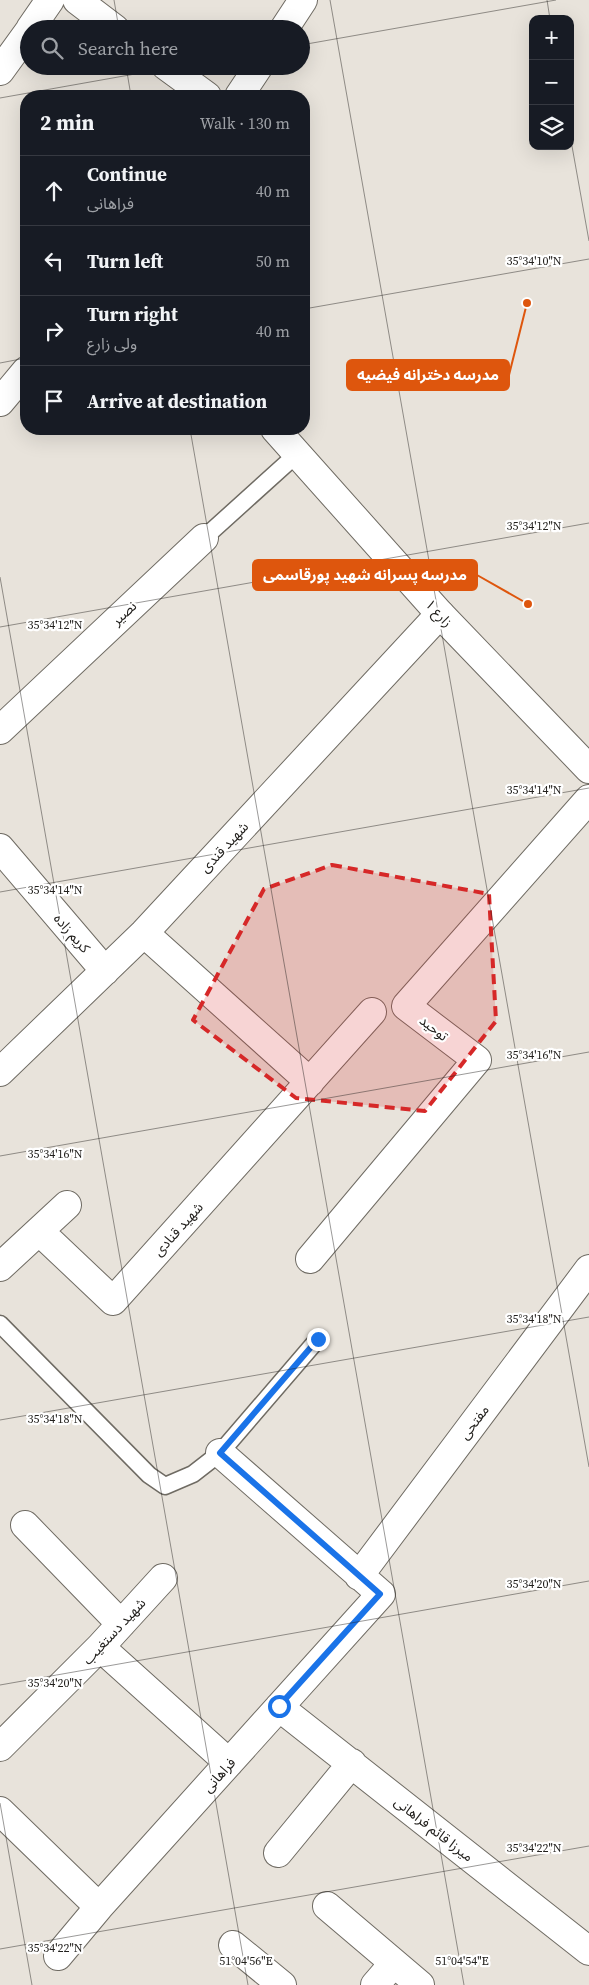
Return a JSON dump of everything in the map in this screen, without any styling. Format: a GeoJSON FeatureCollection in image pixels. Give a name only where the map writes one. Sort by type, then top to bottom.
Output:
{"type":"FeatureCollection","features":[{"type":"Feature","properties":{"kind":"street"},"geometry":{"type":"LineString","coordinates":[[36,20],[50,0]]}},
{"type":"Feature","properties":{"kind":"street"},"geometry":{"type":"LineString","coordinates":[[77,0],[104,20]]}},
{"type":"Feature","properties":{"kind":"street"},"geometry":{"type":"LineString","coordinates":[[290,20],[303,0]]}},
{"type":"Feature","properties":{"kind":"street"},"geometry":{"type":"LineString","coordinates":[[0,71],[20,43]]}},
{"type":"Feature","properties":{"kind":"street"},"geometry":{"type":"LineString","coordinates":[[178,75],[198,90]]}},
{"type":"Feature","properties":{"kind":"street"},"geometry":{"type":"LineString","coordinates":[[243,90],[253,75]]}},
{"type":"Feature","properties":{"kind":"street","name":"زارع ۱"},"geometry":{"type":"LineString","coordinates":[[280,435],[440,614],[589,769]]}},
{"type":"Feature","properties":{"kind":"street","name":"نصیر"},"geometry":{"type":"LineString","coordinates":[[0,730],[204,538]]}},
{"type":"Feature","properties":{"kind":"street","name":"شهید قندی"},"geometry":{"type":"LineString","coordinates":[[0,1072],[144,933],[440,614]]}},
{"type":"Feature","properties":{"kind":"street","name":"توحید"},"geometry":{"type":"LineString","coordinates":[[310,1259],[477,1060],[406,1006],[589,799]]}},
{"type":"Feature","properties":{"kind":"street","name":"کریم زاده"},"geometry":{"type":"LineString","coordinates":[[0,848],[105,971]]}},
{"type":"Feature","properties":{"kind":"street"},"geometry":{"type":"LineString","coordinates":[[144,933],[310,1082]]}},
{"type":"Feature","properties":{"kind":"street","name":"شهید قنادی"},"geometry":{"type":"LineString","coordinates":[[39,1232],[113,1301],[372,1012]]}},
{"type":"Feature","properties":{"kind":"street"},"geometry":{"type":"LineString","coordinates":[[0,1267],[67,1206]]}},
{"type":"Feature","properties":{"kind":"street","name":"مفتحی"},"geometry":{"type":"LineString","coordinates":[[359,1576],[589,1269]]}},
{"type":"Feature","properties":{"kind":"street"},"geometry":{"type":"LineString","coordinates":[[220,1453],[359,1576]]}},
{"type":"Feature","properties":{"kind":"street"},"geometry":{"type":"LineString","coordinates":[[25,1525],[121,1624]]}},
{"type":"Feature","properties":{"kind":"street","name":"فراهانی"},"geometry":{"type":"LineString","coordinates":[[58,1956],[99,1907],[380,1594],[359,1576]]}},
{"type":"Feature","properties":{"kind":"street","name":"شهید دستغیب"},"geometry":{"type":"LineString","coordinates":[[0,1747],[100,1647],[163,1578]]}},
{"type":"Feature","properties":{"kind":"street"},"geometry":{"type":"LineString","coordinates":[[100,1647],[230,1763]]}},
{"type":"Feature","properties":{"kind":"street","name":"میرزا قائم فراهانی"},"geometry":{"type":"LineString","coordinates":[[279,1706],[589,1951]]}},
{"type":"Feature","properties":{"kind":"street"},"geometry":{"type":"LineString","coordinates":[[278,1853],[352,1763]]}},
{"type":"Feature","properties":{"kind":"street"},"geometry":{"type":"LineString","coordinates":[[0,1811],[99,1907]]}},
{"type":"Feature","properties":{"kind":"street"},"geometry":{"type":"LineString","coordinates":[[327,1906],[420,1985]]}},
{"type":"Feature","properties":{"kind":"street"},"geometry":{"type":"LineString","coordinates":[[233,1945],[282,1985]]}},
{"type":"Feature","properties":{"kind":"street"},"geometry":{"type":"LineString","coordinates":[[375,1985],[394,1963]]}},
{"type":"Feature","properties":{"kind":"lane"},"geometry":{"type":"LineString","coordinates":[[204,538],[297,454]]}},
{"type":"Feature","properties":{"kind":"lane"},"geometry":{"type":"LineString","coordinates":[[0,1324],[149,1475],[165,1486],[193,1474],[220,1453],[318,1339]]}},
{"type":"Feature","properties":{"kind":"highlighted area"},"geometry":{"type":"Polygon","coordinates":[[[332,865],[489,894],[496,1021],[425,1111],[296,1098],[193,1020],[264,889],[332,865]]]}},
{"type":"Feature","properties":{"kind":"place","name":"مدرسه دخترانه فیضیه"},"geometry":{"type":"Point","coordinates":[527,303]}},
{"type":"Feature","properties":{"kind":"place","name":"مدرسه پسرانه شهید پورقاسمی"},"geometry":{"type":"Point","coordinates":[528,604]}},
{"type":"Feature","properties":{"kind":"route"},"geometry":{"type":"LineString","coordinates":[[279,1706],[380,1594],[220,1453],[318,1339]]}}]}
